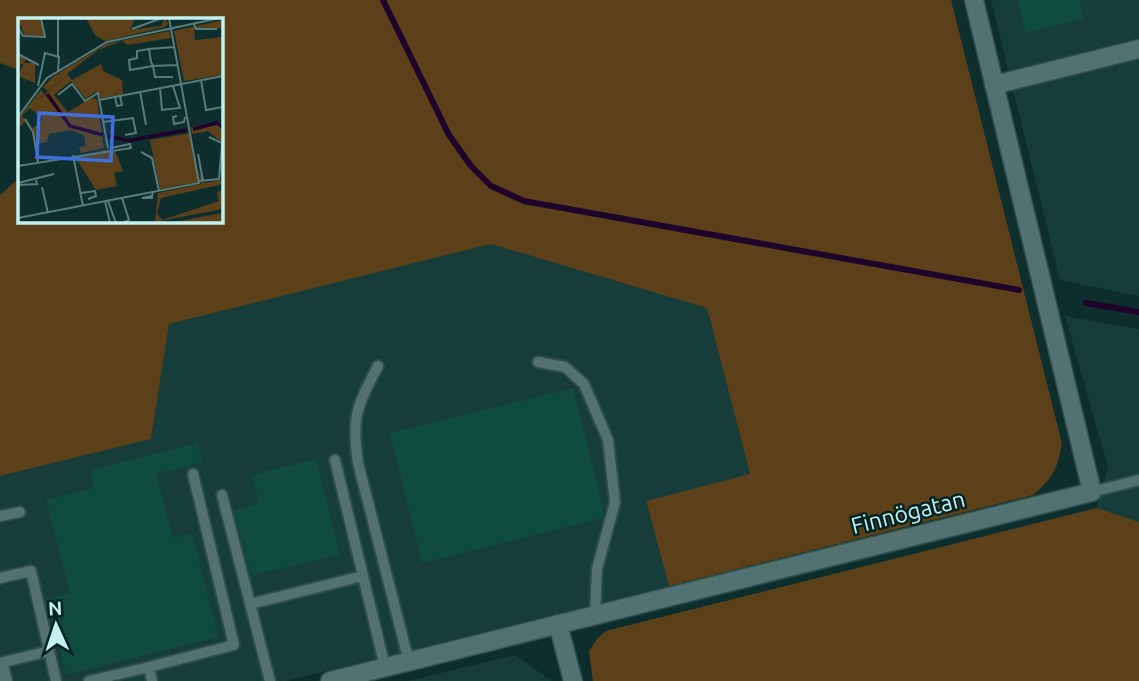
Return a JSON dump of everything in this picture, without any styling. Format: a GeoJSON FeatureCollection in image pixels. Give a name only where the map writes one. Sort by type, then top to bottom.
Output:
{"type":"FeatureCollection","features":[{"type":"Feature","properties":{"kind":"street"},"geometry":{"type":"LineString","coordinates":[[974,0],[1091,492]]}},
{"type":"Feature","properties":{"kind":"street"},"geometry":{"type":"LineString","coordinates":[[994,85],[1139,48]]}},
{"type":"Feature","properties":{"kind":"street","name":"Finnögatan"},"geometry":{"type":"LineString","coordinates":[[330,681],[1091,492]]}},
{"type":"Feature","properties":{"kind":"street"},"geometry":{"type":"LineString","coordinates":[[558,624],[573,681]]}},
{"type":"Feature","properties":{"kind":"street"},"geometry":{"type":"LineString","coordinates":[[0,669],[3,681]]}},
{"type":"Feature","properties":{"kind":"lane"},"geometry":{"type":"LineString","coordinates":[[538,362],[565,367],[584,384],[608,440],[615,502],[597,569],[595,615]]}},
{"type":"Feature","properties":{"kind":"lane"},"geometry":{"type":"LineString","coordinates":[[378,366],[359,403],[353,435],[409,662]]}},
{"type":"Feature","properties":{"kind":"lane"},"geometry":{"type":"LineString","coordinates":[[334,460],[385,667]]}},
{"type":"Feature","properties":{"kind":"lane"},"geometry":{"type":"LineString","coordinates":[[89,681],[234,645],[193,474]]}},
{"type":"Feature","properties":{"kind":"lane"},"geometry":{"type":"LineString","coordinates":[[1091,492],[1135,483]]}},
{"type":"Feature","properties":{"kind":"lane"},"geometry":{"type":"LineString","coordinates":[[222,495],[270,681]]}},
{"type":"Feature","properties":{"kind":"lane"},"geometry":{"type":"LineString","coordinates":[[0,516],[20,512]]}},
{"type":"Feature","properties":{"kind":"lane"},"geometry":{"type":"LineString","coordinates":[[0,578],[31,571],[56,681]]}},
{"type":"Feature","properties":{"kind":"lane"},"geometry":{"type":"LineString","coordinates":[[250,604],[363,576]]}},
{"type":"Feature","properties":{"kind":"lane"},"geometry":{"type":"LineString","coordinates":[[0,663],[49,651]]}},
{"type":"Feature","properties":{"kind":"lane"},"geometry":{"type":"LineString","coordinates":[[149,667],[152,681]]}},
{"type":"Feature","properties":{"kind":"shaded area"},"geometry":{"type":"Polygon","coordinates":[[[0,0],[951,0],[1062,444],[1056,467],[1050,478],[1033,495],[669,586],[646,501],[750,474],[707,308],[491,244],[169,324],[151,439],[0,476],[0,195],[18,179],[18,222],[222,222],[222,18],[18,18],[18,70],[0,63],[0,0]]]}},
{"type":"Feature","properties":{"kind":"shaded area"},"geometry":{"type":"Polygon","coordinates":[[[991,0],[1139,0],[1139,296],[1060,280],[991,0]]]}},
{"type":"Feature","properties":{"kind":"shaded area"},"geometry":{"type":"Polygon","coordinates":[[[491,244],[707,308],[750,475],[646,501],[669,586],[286,681],[0,681],[0,476],[151,439],[169,324],[491,244]]]}},
{"type":"Feature","properties":{"kind":"shaded area"},"geometry":{"type":"Polygon","coordinates":[[[1065,316],[1139,329],[1139,522],[1097,508],[1108,467],[1065,316]]]}},
{"type":"Feature","properties":{"kind":"shaded area"},"geometry":{"type":"Polygon","coordinates":[[[1097,508],[1139,522],[1139,681],[593,681],[589,651],[606,631],[1097,508]]]}},
{"type":"Feature","properties":{"kind":"shaded area"},"geometry":{"type":"Polygon","coordinates":[[[515,655],[552,681],[408,681],[515,655]]]}},
{"type":"Feature","properties":{"kind":"building"},"geometry":{"type":"Polygon","coordinates":[[[1018,0],[1079,0],[1084,19],[1026,33],[1018,0]]]}},
{"type":"Feature","properties":{"kind":"building"},"geometry":{"type":"Polygon","coordinates":[[[573,388],[604,512],[602,518],[422,563],[390,433],[573,388]]]}},
{"type":"Feature","properties":{"kind":"building"},"geometry":{"type":"Polygon","coordinates":[[[198,443],[202,462],[156,474],[173,538],[192,533],[218,637],[66,675],[47,599],[70,593],[46,500],[94,488],[90,470],[198,443]]]}},
{"type":"Feature","properties":{"kind":"building"},"geometry":{"type":"Polygon","coordinates":[[[316,459],[340,555],[251,575],[234,510],[259,503],[252,475],[316,459]]]}},
{"type":"Feature","properties":{"kind":"waterway"},"geometry":{"type":"LineString","coordinates":[[383,0],[449,135],[471,166],[491,186],[524,201],[1019,290]]}},
{"type":"Feature","properties":{"kind":"waterway"},"geometry":{"type":"LineString","coordinates":[[1086,303],[1139,312]]}}]}
